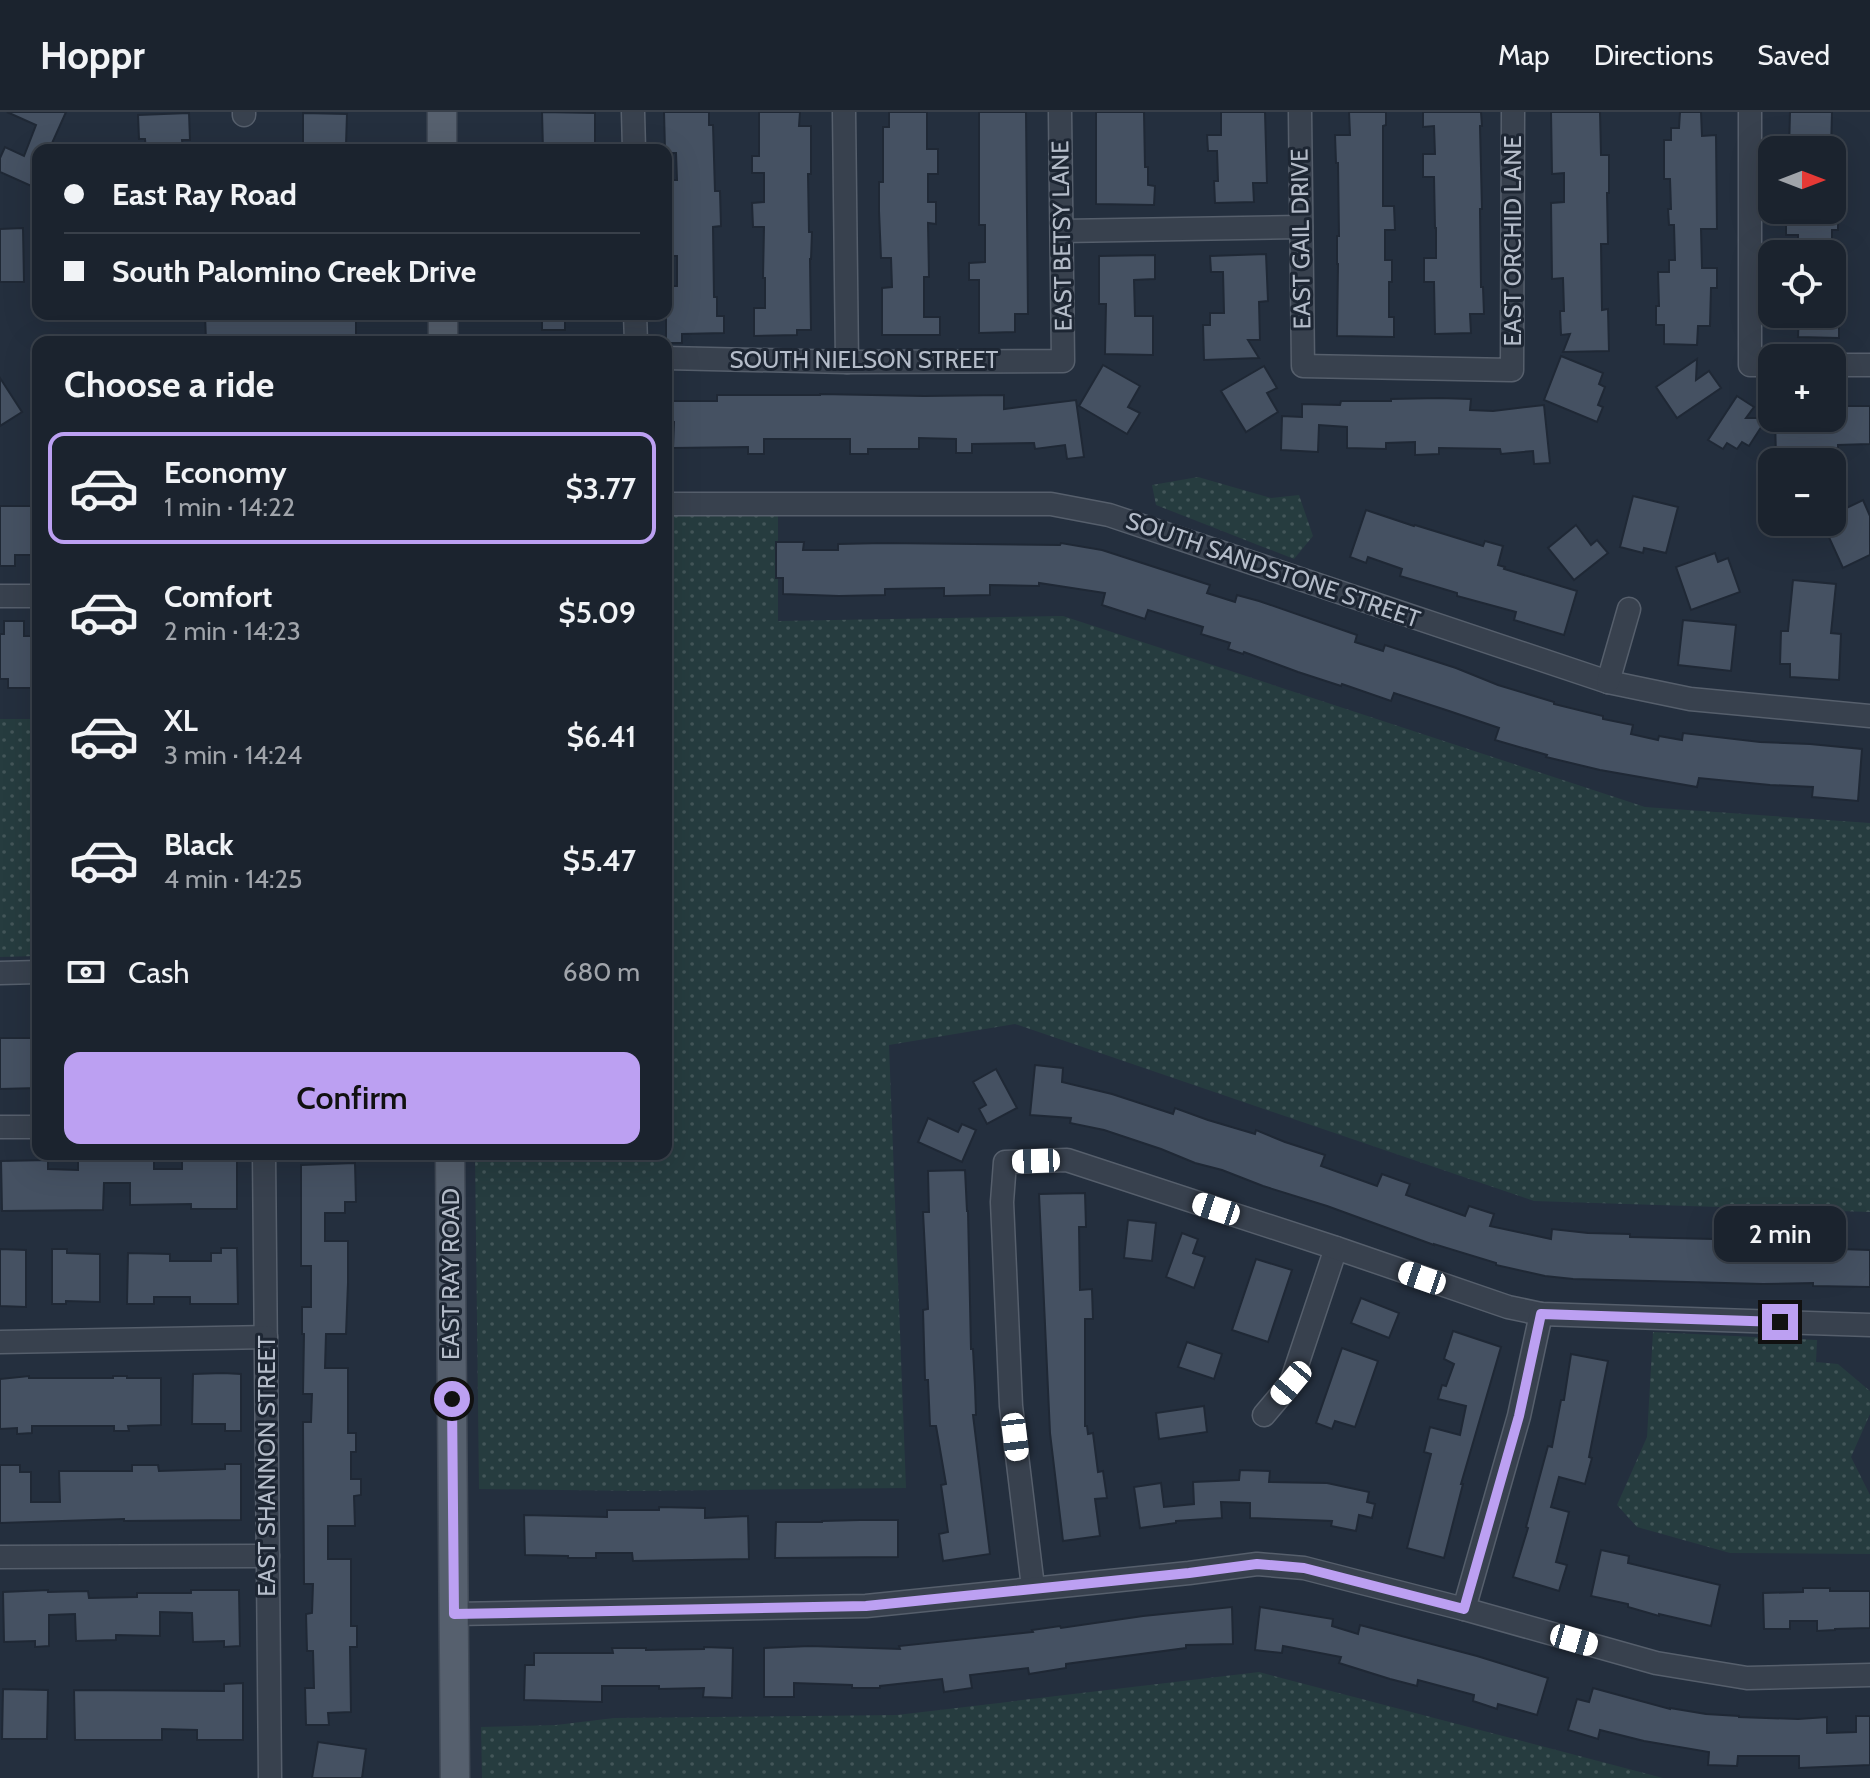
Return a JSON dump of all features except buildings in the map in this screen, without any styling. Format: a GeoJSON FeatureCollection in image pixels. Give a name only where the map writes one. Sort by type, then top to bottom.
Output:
{"type":"FeatureCollection","features":[{"type":"Feature","properties":{"kind":"main road"},"geometry":{"type":"LineString","coordinates":[[442,112],[442,144]]}},
{"type":"Feature","properties":{"kind":"main road","name":"EAST RAY ROAD"},"geometry":{"type":"LineString","coordinates":[[450,1160],[455,1778]]}},
{"type":"Feature","properties":{"kind":"street"},"geometry":{"type":"LineString","coordinates":[[633,112],[634,144]]}},
{"type":"Feature","properties":{"kind":"street"},"geometry":{"type":"LineString","coordinates":[[844,112],[847,362]]}},
{"type":"Feature","properties":{"kind":"street","name":"EAST BETSY LANE"},"geometry":{"type":"LineString","coordinates":[[1060,112],[1063,361]]}},
{"type":"Feature","properties":{"kind":"street","name":"EAST GAIL DRIVE"},"geometry":{"type":"LineString","coordinates":[[1300,112],[1303,366]]}},
{"type":"Feature","properties":{"kind":"street","name":"EAST ORCHID LANE"},"geometry":{"type":"LineString","coordinates":[[1303,366],[1512,370],[1513,112]]}},
{"type":"Feature","properties":{"kind":"street"},"geometry":{"type":"LineString","coordinates":[[1750,112],[1760,344]]}},
{"type":"Feature","properties":{"kind":"street"},"geometry":{"type":"LineString","coordinates":[[1062,231],[1301,227]]}},
{"type":"Feature","properties":{"kind":"street","name":"SOUTH NIELSON STREET"},"geometry":{"type":"LineString","coordinates":[[672,358],[847,362],[1063,361]]}},
{"type":"Feature","properties":{"kind":"street"},"geometry":{"type":"LineString","coordinates":[[1846,365],[1870,365]]}},
{"type":"Feature","properties":{"kind":"street","name":"SOUTH SANDSTONE STREET"},"geometry":{"type":"LineString","coordinates":[[672,504],[1051,504],[1109,515],[1608,682],[1690,699],[1870,716]]}},
{"type":"Feature","properties":{"kind":"street"},"geometry":{"type":"LineString","coordinates":[[0,596],[32,596]]}},
{"type":"Feature","properties":{"kind":"street"},"geometry":{"type":"LineString","coordinates":[[1608,682],[1629,609]]}},
{"type":"Feature","properties":{"kind":"street"},"geometry":{"type":"LineString","coordinates":[[0,973],[32,972]]}},
{"type":"Feature","properties":{"kind":"street"},"geometry":{"type":"LineString","coordinates":[[0,1127],[32,1127]]}},
{"type":"Feature","properties":{"kind":"street","name":"EAST SHANNON STREET"},"geometry":{"type":"LineString","coordinates":[[264,1160],[270,1778]]}},
{"type":"Feature","properties":{"kind":"street"},"geometry":{"type":"LineString","coordinates":[[1033,1587],[1011,1406],[1002,1202],[1005,1162],[1067,1160],[1508,1307],[1541,1314],[1870,1325]]}},
{"type":"Feature","properties":{"kind":"street"},"geometry":{"type":"LineString","coordinates":[[1264,1415],[1291,1383],[1336,1248]]}},
{"type":"Feature","properties":{"kind":"street"},"geometry":{"type":"LineString","coordinates":[[1464,1609],[1519,1416],[1541,1314]]}},
{"type":"Feature","properties":{"kind":"street"},"geometry":{"type":"LineString","coordinates":[[0,1342],[266,1337]]}},
{"type":"Feature","properties":{"kind":"street"},"geometry":{"type":"LineString","coordinates":[[0,1557],[268,1556]]}},
{"type":"Feature","properties":{"kind":"street"},"geometry":{"type":"LineString","coordinates":[[454,1614],[866,1606],[1257,1564],[1304,1568],[1656,1663],[1747,1678],[1870,1675]]}},
{"type":"Feature","properties":{"kind":"green space"},"geometry":{"type":"Polygon","coordinates":[[[1198,477],[1271,498],[1299,495],[1313,536],[1294,559],[1156,505],[1152,485],[1198,477]]]}},
{"type":"Feature","properties":{"kind":"green space"},"geometry":{"type":"Polygon","coordinates":[[[778,515],[778,621],[1063,616],[1645,807],[1870,823],[1870,1212],[1534,1201],[1015,1024],[889,1045],[906,1488],[479,1489],[475,1160],[672,1160],[672,516],[778,515]]]}},
{"type":"Feature","properties":{"kind":"green space"},"geometry":{"type":"Polygon","coordinates":[[[0,719],[32,719],[32,956],[0,957],[0,719]]]}},
{"type":"Feature","properties":{"kind":"green space"},"geometry":{"type":"Polygon","coordinates":[[[1653,1332],[1817,1340],[1816,1362],[1838,1364],[1870,1391],[1870,1414],[1851,1457],[1870,1495],[1870,1554],[1730,1553],[1637,1527],[1617,1505],[1647,1437],[1653,1332]]]}},
{"type":"Feature","properties":{"kind":"green space"},"geometry":{"type":"Polygon","coordinates":[[[1259,1672],[1663,1778],[482,1778],[481,1727],[556,1725],[614,1718],[897,1715],[1259,1672]]]}},
{"type":"Feature","properties":{"kind":"route"},"geometry":{"type":"LineString","coordinates":[[452,1399],[454,1614],[866,1606],[1257,1564],[1304,1568],[1464,1609],[1519,1416],[1541,1314],[1780,1322]]}}]}
